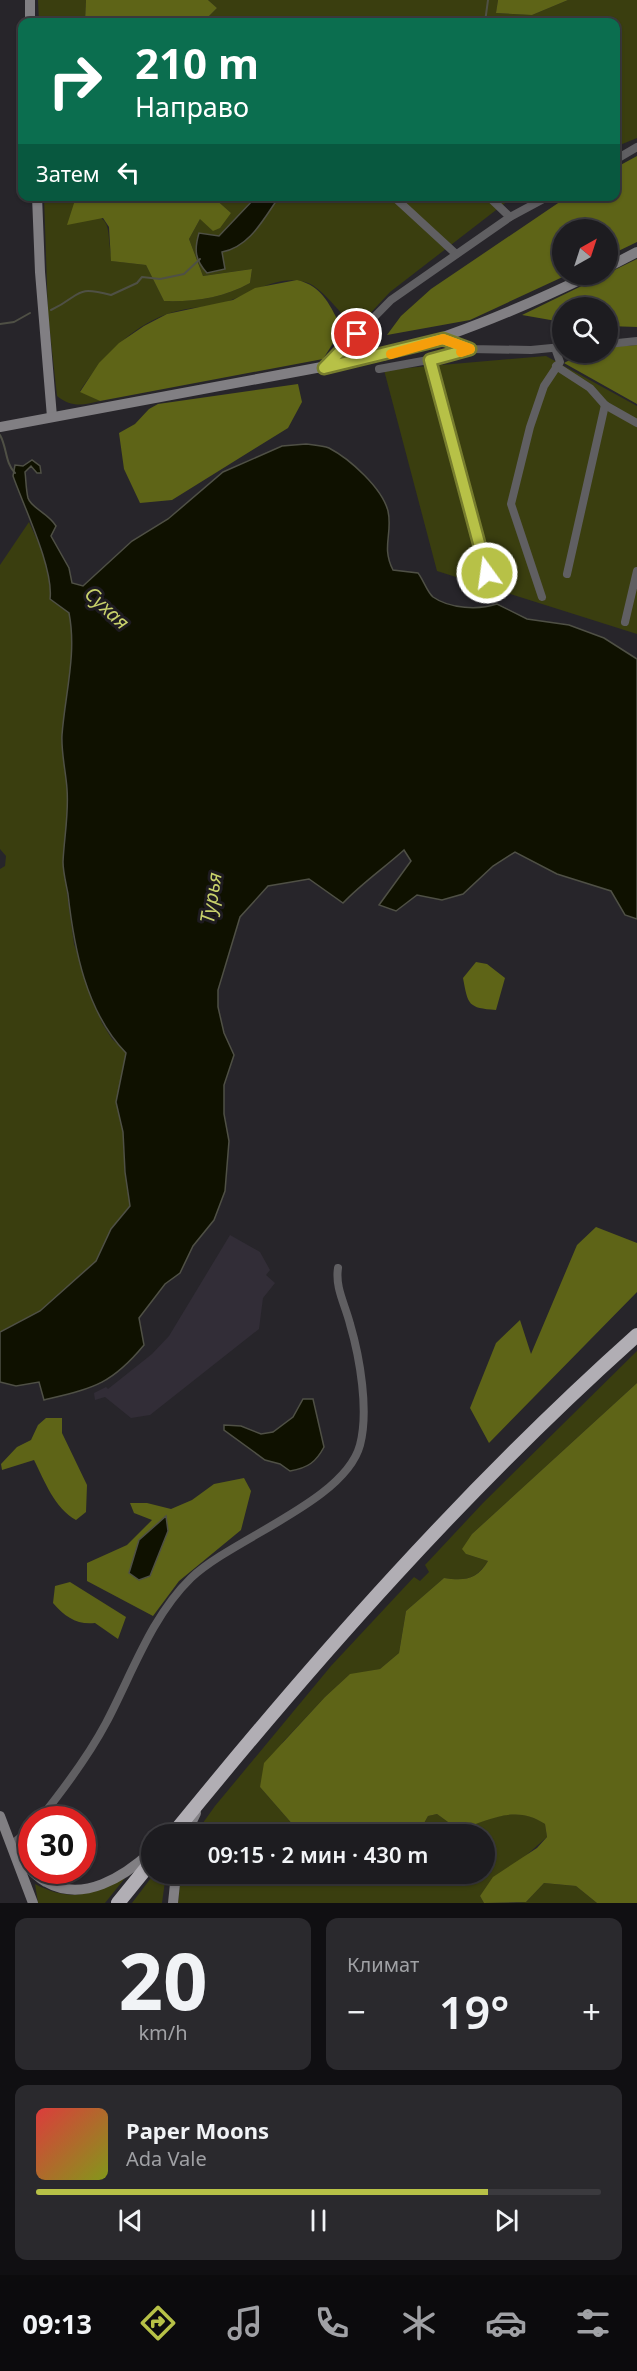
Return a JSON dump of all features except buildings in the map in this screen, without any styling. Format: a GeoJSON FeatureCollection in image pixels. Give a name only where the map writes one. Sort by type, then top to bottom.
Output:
{"type":"FeatureCollection","features":[{"type":"Feature","properties":{"kind":"highway"},"geometry":{"type":"LineString","coordinates":[[181,1824],[321,1656],[402,1567],[601,1367],[637,1335]]}},
{"type":"Feature","properties":{"kind":"highway"},"geometry":{"type":"LineString","coordinates":[[118,1903],[141,1875]]}},
{"type":"Feature","properties":{"kind":"main road"},"geometry":{"type":"LineString","coordinates":[[30,0],[30,18]]}},
{"type":"Feature","properties":{"kind":"main road"},"geometry":{"type":"LineString","coordinates":[[37,201],[40,272],[52,417]]}},
{"type":"Feature","properties":{"kind":"main road"},"geometry":{"type":"LineString","coordinates":[[618,262],[637,252]]}},
{"type":"Feature","properties":{"kind":"main road"},"geometry":{"type":"LineString","coordinates":[[0,427],[324,368],[443,339],[511,313],[569,285]]}},
{"type":"Feature","properties":{"kind":"main road"},"geometry":{"type":"LineString","coordinates":[[192,1824],[214,1784]]}},
{"type":"Feature","properties":{"kind":"main road"},"geometry":{"type":"LineString","coordinates":[[0,1816],[33,1903]]}},
{"type":"Feature","properties":{"kind":"main road"},"geometry":{"type":"LineString","coordinates":[[14,1848],[45,1882],[76,1891],[116,1878],[141,1859]]}},
{"type":"Feature","properties":{"kind":"main road"},"geometry":{"type":"LineString","coordinates":[[173,1903],[176,1884]]}},
{"type":"Feature","properties":{"kind":"street"},"geometry":{"type":"LineString","coordinates":[[620,157],[637,147]]}},
{"type":"Feature","properties":{"kind":"street"},"geometry":{"type":"LineString","coordinates":[[398,201],[456,254]]}},
{"type":"Feature","properties":{"kind":"street"},"geometry":{"type":"LineString","coordinates":[[493,201],[510,217]]}},
{"type":"Feature","properties":{"kind":"street"},"geometry":{"type":"LineString","coordinates":[[324,368],[390,300],[510,217],[540,201]]}},
{"type":"Feature","properties":{"kind":"street"},"geometry":{"type":"LineString","coordinates":[[443,339],[470,349]]}},
{"type":"Feature","properties":{"kind":"street"},"geometry":{"type":"LineString","coordinates":[[618,343],[637,341]]}},
{"type":"Feature","properties":{"kind":"street"},"geometry":{"type":"LineString","coordinates":[[379,369],[430,360],[470,349],[531,350],[552,348]]}},
{"type":"Feature","properties":{"kind":"street"},"geometry":{"type":"LineString","coordinates":[[430,360],[487,573]]}},
{"type":"Feature","properties":{"kind":"street"},"geometry":{"type":"LineString","coordinates":[[542,597],[511,504],[530,427],[544,386],[559,363]]}},
{"type":"Feature","properties":{"kind":"street"},"geometry":{"type":"LineString","coordinates":[[556,366],[590,388],[605,405],[637,423]]}},
{"type":"Feature","properties":{"kind":"street"},"geometry":{"type":"LineString","coordinates":[[567,574],[605,405]]}},
{"type":"Feature","properties":{"kind":"street"},"geometry":{"type":"LineString","coordinates":[[625,622],[637,571]]}},
{"type":"Feature","properties":{"kind":"street"},"geometry":{"type":"LineString","coordinates":[[49,1806],[105,1725],[152,1631],[190,1579],[217,1557],[313,1498],[347,1472],[355,1460],[360,1443],[362,1376],[347,1314],[336,1284],[338,1268]]}},
{"type":"Feature","properties":{"kind":"street"},"geometry":{"type":"LineString","coordinates":[[14,1848],[18,1844]]}},
{"type":"Feature","properties":{"kind":"shaded area"},"geometry":{"type":"Polygon","coordinates":[[[230,1235],[260,1252],[270,1270],[266,1275],[275,1283],[263,1298],[259,1329],[150,1415],[131,1418],[105,1397],[95,1400],[94,1393],[106,1387],[108,1389],[152,1354],[169,1336],[230,1235]]]}},
{"type":"Feature","properties":{"kind":"green space"},"geometry":{"type":"Polygon","coordinates":[[[38,0],[86,0],[85,18],[39,18],[38,0]]]}},
{"type":"Feature","properties":{"kind":"green space"},"geometry":{"type":"Polygon","coordinates":[[[86,0],[208,0],[217,8],[207,18],[85,18],[86,0]]]}},
{"type":"Feature","properties":{"kind":"green space"},"geometry":{"type":"Polygon","coordinates":[[[208,0],[498,0],[496,13],[532,15],[568,0],[637,0],[637,138],[620,145],[620,18],[207,18],[217,8],[208,0]]]}},
{"type":"Feature","properties":{"kind":"green space"},"geometry":{"type":"Polygon","coordinates":[[[498,0],[568,0],[532,15],[496,13],[498,0]]]}},
{"type":"Feature","properties":{"kind":"green space"},"geometry":{"type":"Polygon","coordinates":[[[637,156],[637,242],[618,251],[618,219],[552,219],[552,282],[470,320],[387,335],[401,316],[431,289],[561,201],[620,201],[620,165],[637,156]]]}},
{"type":"Feature","properties":{"kind":"green space"},"geometry":{"type":"Polygon","coordinates":[[[44,201],[75,201],[103,219],[108,230],[112,261],[146,265],[164,301],[175,301],[219,296],[250,283],[252,269],[203,276],[189,239],[200,219],[231,213],[218,201],[252,201],[219,236],[199,233],[222,252],[249,235],[276,201],[508,201],[390,292],[365,319],[348,320],[313,285],[289,280],[226,302],[175,311],[153,320],[140,327],[118,345],[98,367],[80,391],[100,401],[88,404],[68,402],[57,396],[48,314],[44,201]]]}},
{"type":"Feature","properties":{"kind":"green space"},"geometry":{"type":"Polygon","coordinates":[[[75,201],[218,201],[231,213],[220,228],[213,231],[200,219],[189,239],[203,276],[252,269],[250,283],[208,298],[164,301],[146,265],[111,261],[109,227],[103,218],[67,225],[75,201]]]}},
{"type":"Feature","properties":{"kind":"green space"},"geometry":{"type":"Polygon","coordinates":[[[637,259],[637,327],[618,326],[618,297],[559,297],[584,285],[618,285],[618,268],[637,259]]]}},
{"type":"Feature","properties":{"kind":"green space"},"geometry":{"type":"Polygon","coordinates":[[[297,280],[320,292],[330,305],[342,329],[323,359],[100,401],[80,392],[99,363],[119,343],[167,314],[233,300],[255,288],[297,280]]]}},
{"type":"Feature","properties":{"kind":"green space"},"geometry":{"type":"Polygon","coordinates":[[[552,300],[552,320],[522,315],[552,300]]]}},
{"type":"Feature","properties":{"kind":"green space"},"geometry":{"type":"Polygon","coordinates":[[[637,345],[637,404],[564,363],[618,363],[618,346],[637,345]]]}},
{"type":"Feature","properties":{"kind":"green space"},"geometry":{"type":"Polygon","coordinates":[[[546,356],[552,359],[552,363],[559,363],[637,406],[637,634],[437,571],[384,370],[546,356]]]}},
{"type":"Feature","properties":{"kind":"green space"},"geometry":{"type":"Polygon","coordinates":[[[298,384],[302,402],[288,428],[172,500],[140,503],[124,469],[119,433],[135,424],[149,409],[158,404],[298,384]]]}},
{"type":"Feature","properties":{"kind":"green space"},"geometry":{"type":"Polygon","coordinates":[[[29,522],[43,553],[51,590],[69,613],[72,629],[71,661],[62,738],[67,789],[67,830],[63,864],[74,944],[102,1023],[112,1039],[126,1052],[116,1102],[123,1132],[130,1206],[111,1229],[96,1261],[40,1311],[0,1332],[0,869],[5,866],[6,856],[0,849],[0,565],[29,522]]]}},
{"type":"Feature","properties":{"kind":"green space"},"geometry":{"type":"Polygon","coordinates":[[[476,962],[487,964],[505,978],[496,1010],[480,1008],[468,999],[463,978],[476,962]]]}},
{"type":"Feature","properties":{"kind":"green space"},"geometry":{"type":"Polygon","coordinates":[[[596,1227],[637,1243],[637,1292],[489,1443],[470,1408],[496,1343],[520,1320],[531,1354],[577,1245],[596,1227]]]}},
{"type":"Feature","properties":{"kind":"green space"},"geometry":{"type":"Polygon","coordinates":[[[637,1351],[637,1383],[472,1534],[466,1554],[488,1561],[484,1567],[469,1578],[444,1578],[406,1611],[399,1653],[380,1669],[349,1675],[283,1742],[260,1787],[292,1824],[202,1824],[331,1666],[414,1577],[420,1581],[429,1572],[425,1565],[483,1503],[637,1351]]]}},
{"type":"Feature","properties":{"kind":"green space"},"geometry":{"type":"Polygon","coordinates":[[[637,1383],[637,1903],[597,1903],[576,1886],[544,1883],[526,1902],[484,1903],[480,1896],[488,1884],[495,1884],[495,1876],[537,1848],[547,1837],[545,1824],[534,1818],[513,1814],[476,1824],[451,1824],[437,1814],[428,1816],[424,1824],[292,1824],[260,1787],[264,1763],[325,1697],[350,1674],[380,1669],[399,1653],[406,1611],[444,1578],[469,1578],[475,1576],[484,1567],[488,1561],[466,1554],[462,1549],[472,1534],[637,1383]]]}},
{"type":"Feature","properties":{"kind":"green space"},"geometry":{"type":"Polygon","coordinates":[[[46,1418],[62,1418],[62,1433],[87,1485],[86,1512],[76,1520],[56,1501],[34,1460],[2,1470],[1,1464],[17,1447],[31,1440],[38,1425],[46,1418]]]}},
{"type":"Feature","properties":{"kind":"green space"},"geometry":{"type":"Polygon","coordinates":[[[244,1478],[251,1491],[241,1530],[179,1581],[153,1616],[87,1581],[87,1563],[127,1545],[152,1520],[134,1513],[130,1503],[147,1503],[171,1509],[192,1500],[214,1484],[244,1478]],[[166,1516],[139,1540],[129,1573],[139,1580],[150,1576],[168,1531],[166,1516]]]}},
{"type":"Feature","properties":{"kind":"green space"},"geometry":{"type":"Polygon","coordinates":[[[70,1582],[126,1617],[118,1639],[95,1623],[83,1623],[72,1619],[53,1603],[55,1586],[70,1582]]]}},
{"type":"Feature","properties":{"kind":"green space"},"geometry":{"type":"Polygon","coordinates":[[[437,1814],[451,1824],[424,1824],[428,1816],[437,1814]]]}},
{"type":"Feature","properties":{"kind":"green space"},"geometry":{"type":"Polygon","coordinates":[[[503,1815],[524,1815],[545,1824],[547,1837],[495,1883],[495,1824],[476,1824],[503,1815]]]}},
{"type":"Feature","properties":{"kind":"green space"},"geometry":{"type":"Polygon","coordinates":[[[125,1878],[105,1903],[38,1903],[35,1884],[48,1890],[70,1895],[101,1888],[125,1878]]]}},
{"type":"Feature","properties":{"kind":"green space"},"geometry":{"type":"Polygon","coordinates":[[[544,1883],[576,1886],[597,1903],[516,1903],[526,1902],[544,1883]]]}},
{"type":"Feature","properties":{"kind":"green space"},"geometry":{"type":"Polygon","coordinates":[[[146,1884],[165,1884],[162,1903],[132,1903],[146,1884]]]}},
{"type":"Feature","properties":{"kind":"green space"},"geometry":{"type":"Polygon","coordinates":[[[180,1884],[494,1884],[480,1896],[484,1903],[178,1903],[180,1884]]]}},
{"type":"Feature","properties":{"kind":"water"},"geometry":{"type":"Polygon","coordinates":[[[252,201],[276,201],[248,238],[232,249],[222,252],[225,269],[207,273],[200,264],[197,254],[196,245],[199,233],[219,236],[252,201]]]}},
{"type":"Feature","properties":{"kind":"water","name":"Турья"},"geometry":{"type":"Polygon","coordinates":[[[306,444],[326,447],[337,453],[372,484],[385,502],[388,511],[387,547],[393,570],[418,573],[433,597],[448,604],[465,607],[497,604],[527,619],[569,625],[604,638],[637,659],[637,919],[625,915],[611,891],[557,874],[515,852],[493,866],[463,894],[442,900],[417,895],[396,911],[379,905],[411,861],[404,850],[343,903],[309,879],[268,886],[240,917],[218,990],[218,1007],[224,1033],[234,1055],[224,1085],[224,1114],[229,1141],[225,1191],[214,1220],[193,1246],[180,1273],[165,1284],[139,1318],[144,1345],[132,1358],[111,1377],[100,1383],[44,1400],[39,1382],[16,1386],[0,1382],[0,1332],[40,1311],[96,1261],[111,1229],[130,1206],[123,1132],[116,1102],[126,1053],[112,1037],[92,999],[78,957],[74,936],[63,862],[67,798],[62,735],[71,659],[71,628],[69,613],[50,599],[50,586],[43,555],[13,476],[15,465],[23,466],[32,460],[40,466],[41,473],[37,473],[31,466],[25,472],[28,498],[56,526],[51,536],[69,568],[72,583],[83,586],[132,541],[168,519],[223,472],[282,446],[306,444]]]}},
{"type":"Feature","properties":{"kind":"water"},"geometry":{"type":"Polygon","coordinates":[[[303,1399],[313,1399],[324,1447],[318,1457],[302,1468],[290,1471],[280,1464],[265,1460],[224,1430],[224,1425],[241,1426],[261,1434],[273,1432],[293,1417],[303,1399]]]}},
{"type":"Feature","properties":{"kind":"water"},"geometry":{"type":"Polygon","coordinates":[[[166,1516],[168,1531],[150,1576],[139,1580],[129,1573],[139,1540],[166,1516]]]}},
{"type":"Feature","properties":{"kind":"waterway","name":"Сухая"},"geometry":{"type":"LineString","coordinates":[[486,18],[488,0]]}},
{"type":"Feature","properties":{"kind":"waterway","name":"Сухая"},"geometry":{"type":"LineString","coordinates":[[51,310],[84,291],[111,295],[137,283],[142,277],[160,279],[184,274],[200,259]]}},
{"type":"Feature","properties":{"kind":"waterway","name":"Сухая"},"geometry":{"type":"LineString","coordinates":[[0,324],[14,322],[30,313]]}},
{"type":"Feature","properties":{"kind":"waterway","name":"Сухая"},"geometry":{"type":"LineString","coordinates":[[0,435],[9,465],[15,473]]}},
{"type":"Feature","properties":{"kind":"slow traffic"},"geometry":{"type":"LineString","coordinates":[[391,354],[443,339],[470,349],[461,352]]}},
{"type":"Feature","properties":{"kind":"route"},"geometry":{"type":"LineString","coordinates":[[357,334],[324,368],[386,355],[443,339],[470,349],[430,360],[487,573]]}}]}
